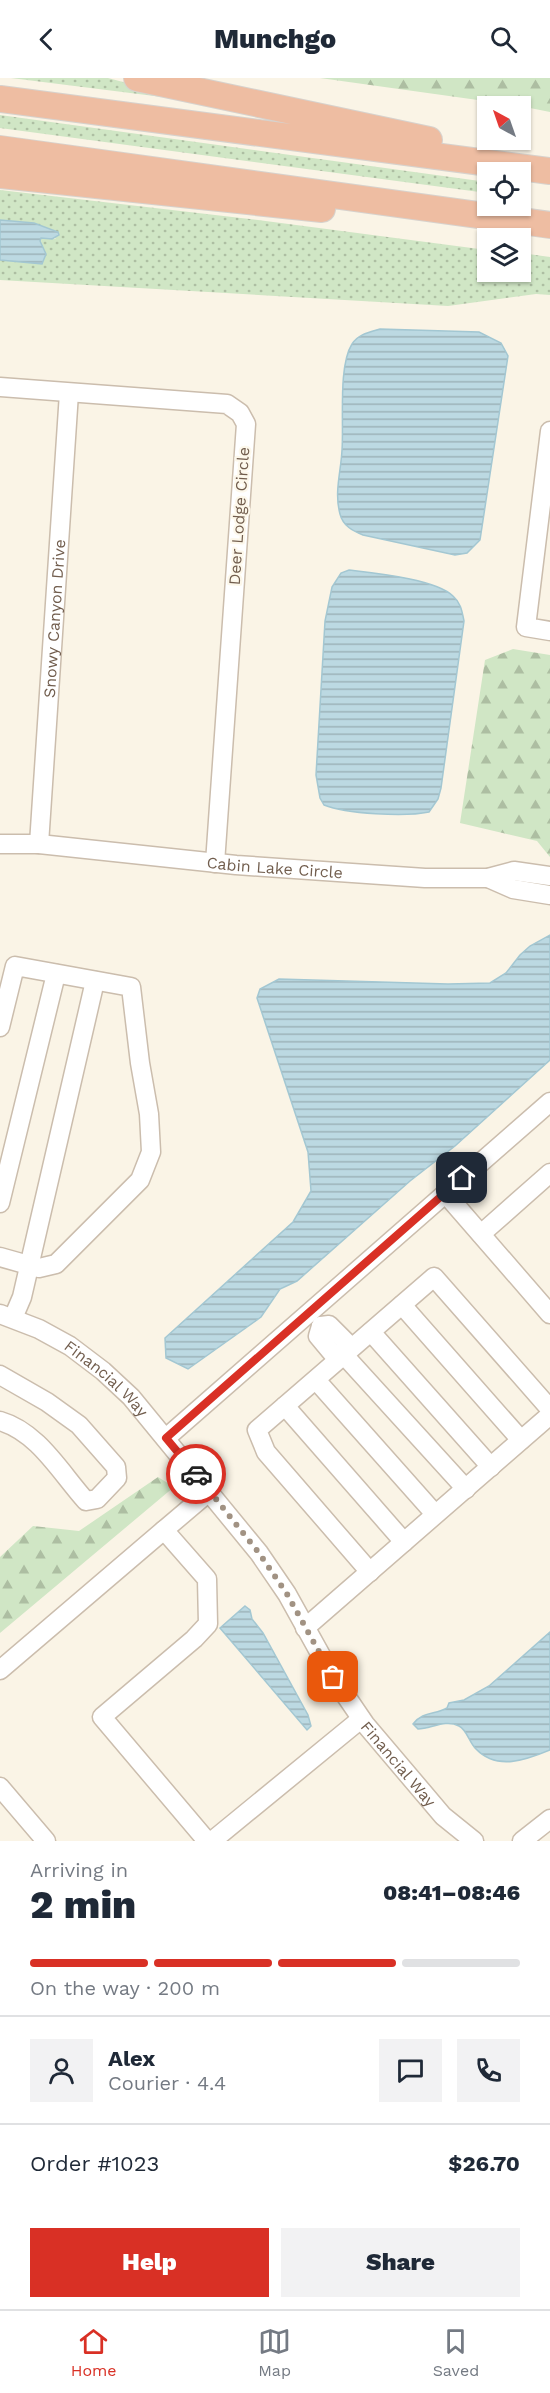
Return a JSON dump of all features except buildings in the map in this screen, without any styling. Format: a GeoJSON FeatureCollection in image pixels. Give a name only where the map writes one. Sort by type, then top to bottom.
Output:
{"type":"FeatureCollection","features":[{"type":"Feature","properties":{"kind":"highway"},"geometry":{"type":"LineString","coordinates":[[137,78],[304,115],[422,137],[483,162]]}},
{"type":"Feature","properties":{"kind":"highway"},"geometry":{"type":"LineString","coordinates":[[0,99],[483,162]]}},
{"type":"Feature","properties":{"kind":"highway"},"geometry":{"type":"LineString","coordinates":[[0,149],[550,226]]}},
{"type":"Feature","properties":{"kind":"highway"},"geometry":{"type":"LineString","coordinates":[[531,168],[550,171]]}},
{"type":"Feature","properties":{"kind":"highway"},"geometry":{"type":"LineString","coordinates":[[0,175],[272,204],[550,226]]}},
{"type":"Feature","properties":{"kind":"street","name":"Deer Lodge Circle"},"geometry":{"type":"LineString","coordinates":[[0,387],[227,404],[240,413],[246,424],[216,863]]}},
{"type":"Feature","properties":{"kind":"street","name":"Snowy Canyon Drive"},"geometry":{"type":"LineString","coordinates":[[39,844],[69,393]]}},
{"type":"Feature","properties":{"kind":"street"},"geometry":{"type":"LineString","coordinates":[[550,430],[526,627],[550,631]]}},
{"type":"Feature","properties":{"kind":"street","name":"Cabin Lake Circle"},"geometry":{"type":"LineString","coordinates":[[0,844],[39,844],[216,863],[425,878],[488,878],[514,871],[550,876]]}},
{"type":"Feature","properties":{"kind":"street"},"geometry":{"type":"LineString","coordinates":[[488,878],[513,889],[550,895]]}},
{"type":"Feature","properties":{"kind":"street"},"geometry":{"type":"LineString","coordinates":[[0,1027],[15,966],[131,987],[149,1114],[151,1152],[140,1180],[56,1264],[39,1268],[28,1263],[0,1257]]}},
{"type":"Feature","properties":{"kind":"street"},"geometry":{"type":"LineString","coordinates":[[0,1203],[56,974]]}},
{"type":"Feature","properties":{"kind":"street"},"geometry":{"type":"LineString","coordinates":[[6,1316],[22,1297],[94,981]]}},
{"type":"Feature","properties":{"kind":"street"},"geometry":{"type":"LineString","coordinates":[[166,1438],[550,1102]]}},
{"type":"Feature","properties":{"kind":"street"},"geometry":{"type":"LineString","coordinates":[[481,1234],[550,1173]]}},
{"type":"Feature","properties":{"kind":"street"},"geometry":{"type":"LineString","coordinates":[[445,1193],[550,1314]]}},
{"type":"Feature","properties":{"kind":"street"},"geometry":{"type":"LineString","coordinates":[[370,1572],[266,1452],[257,1430],[434,1276],[550,1409]]}},
{"type":"Feature","properties":{"kind":"street"},"geometry":{"type":"LineString","coordinates":[[402,1305],[521,1440]]}},
{"type":"Feature","properties":{"kind":"street"},"geometry":{"type":"LineString","coordinates":[[309,1312],[321,1326],[329,1325],[347,1343],[344,1355]]}},
{"type":"Feature","properties":{"kind":"street","name":"Financial Way"},"geometry":{"type":"LineString","coordinates":[[6,1316],[70,1346],[103,1371],[131,1397],[259,1553],[287,1594],[333,1677],[361,1719],[443,1816],[474,1841]]}},
{"type":"Feature","properties":{"kind":"street"},"geometry":{"type":"LineString","coordinates":[[371,1332],[491,1467]]}},
{"type":"Feature","properties":{"kind":"street"},"geometry":{"type":"LineString","coordinates":[[344,1355],[466,1489]]}},
{"type":"Feature","properties":{"kind":"street"},"geometry":{"type":"LineString","coordinates":[[0,1375],[47,1402],[80,1425],[116,1467],[117,1478],[97,1498],[86,1501],[45,1450],[11,1424],[0,1421]]}},
{"type":"Feature","properties":{"kind":"street"},"geometry":{"type":"LineString","coordinates":[[316,1380],[435,1514]]}},
{"type":"Feature","properties":{"kind":"street"},"geometry":{"type":"LineString","coordinates":[[285,1406],[404,1542]]}},
{"type":"Feature","properties":{"kind":"street"},"geometry":{"type":"LineString","coordinates":[[305,1628],[550,1415]]}},
{"type":"Feature","properties":{"kind":"street"},"geometry":{"type":"LineString","coordinates":[[0,1670],[210,1491]]}},
{"type":"Feature","properties":{"kind":"street"},"geometry":{"type":"LineString","coordinates":[[164,1530],[207,1579],[208,1624],[194,1639],[102,1717],[207,1841]]}},
{"type":"Feature","properties":{"kind":"street"},"geometry":{"type":"LineString","coordinates":[[212,1841],[361,1719]]}},
{"type":"Feature","properties":{"kind":"street"},"geometry":{"type":"LineString","coordinates":[[0,1787],[46,1841]]}},
{"type":"Feature","properties":{"kind":"street"},"geometry":{"type":"LineString","coordinates":[[522,1841],[550,1819]]}},
{"type":"Feature","properties":{"kind":"green space"},"geometry":{"type":"Polygon","coordinates":[[[11,78],[108,78],[194,101],[11,78]]]}},
{"type":"Feature","properties":{"kind":"green space"},"geometry":{"type":"Polygon","coordinates":[[[320,78],[550,78],[550,112],[531,108],[531,96],[477,96],[477,100],[320,78]]]}},
{"type":"Feature","properties":{"kind":"green space"},"geometry":{"type":"Polygon","coordinates":[[[0,115],[477,181],[477,192],[0,128],[0,115]]]}},
{"type":"Feature","properties":{"kind":"green space"},"geometry":{"type":"Polygon","coordinates":[[[0,190],[258,220],[477,249],[477,282],[531,282],[531,254],[550,257],[550,295],[536,294],[448,306],[0,280],[0,260],[42,263],[41,238],[56,239],[34,223],[0,220],[0,190]]]}},
{"type":"Feature","properties":{"kind":"green space"},"geometry":{"type":"Polygon","coordinates":[[[513,649],[550,655],[550,857],[537,841],[460,823],[485,660],[513,649]]]}},
{"type":"Feature","properties":{"kind":"green space"},"geometry":{"type":"Polygon","coordinates":[[[158,1477],[174,1487],[0,1633],[0,1557],[33,1526],[79,1531],[158,1477]]]}},
{"type":"Feature","properties":{"kind":"water"},"geometry":{"type":"Polygon","coordinates":[[[0,220],[34,223],[58,232],[59,235],[52,239],[41,238],[40,241],[46,254],[42,264],[0,260],[0,220]]]}},
{"type":"Feature","properties":{"kind":"water"},"geometry":{"type":"Polygon","coordinates":[[[380,329],[479,332],[501,343],[508,356],[480,540],[467,553],[455,555],[363,535],[349,528],[341,518],[338,490],[345,366],[352,344],[364,334],[380,329]]]}},
{"type":"Feature","properties":{"kind":"water"},"geometry":{"type":"Polygon","coordinates":[[[349,570],[433,585],[453,596],[461,607],[464,621],[441,788],[438,799],[429,812],[376,814],[334,808],[324,805],[320,798],[316,775],[325,621],[332,587],[341,573],[349,570]]]}},
{"type":"Feature","properties":{"kind":"water"},"geometry":{"type":"Polygon","coordinates":[[[550,935],[550,1060],[455,1146],[410,1181],[297,1281],[280,1289],[261,1317],[188,1369],[166,1358],[165,1338],[293,1222],[311,1191],[308,1152],[257,998],[260,989],[279,979],[490,983],[506,973],[530,946],[550,935]]]}},
{"type":"Feature","properties":{"kind":"water"},"geometry":{"type":"Polygon","coordinates":[[[245,1606],[250,1610],[252,1619],[263,1633],[308,1715],[311,1726],[307,1730],[220,1628],[245,1606]]]}},
{"type":"Feature","properties":{"kind":"water"},"geometry":{"type":"Polygon","coordinates":[[[550,1632],[550,1750],[522,1760],[502,1762],[484,1756],[459,1726],[443,1724],[418,1729],[413,1724],[425,1715],[447,1708],[449,1703],[464,1700],[489,1686],[550,1632]]]}},
{"type":"Feature","properties":{"kind":"way so far"},"geometry":{"type":"LineString","coordinates":[[196,1474],[237,1523],[287,1594],[333,1677]]}},
{"type":"Feature","properties":{"kind":"route"},"geometry":{"type":"LineString","coordinates":[[196,1474],[166,1438],[462,1178]]}}]}
